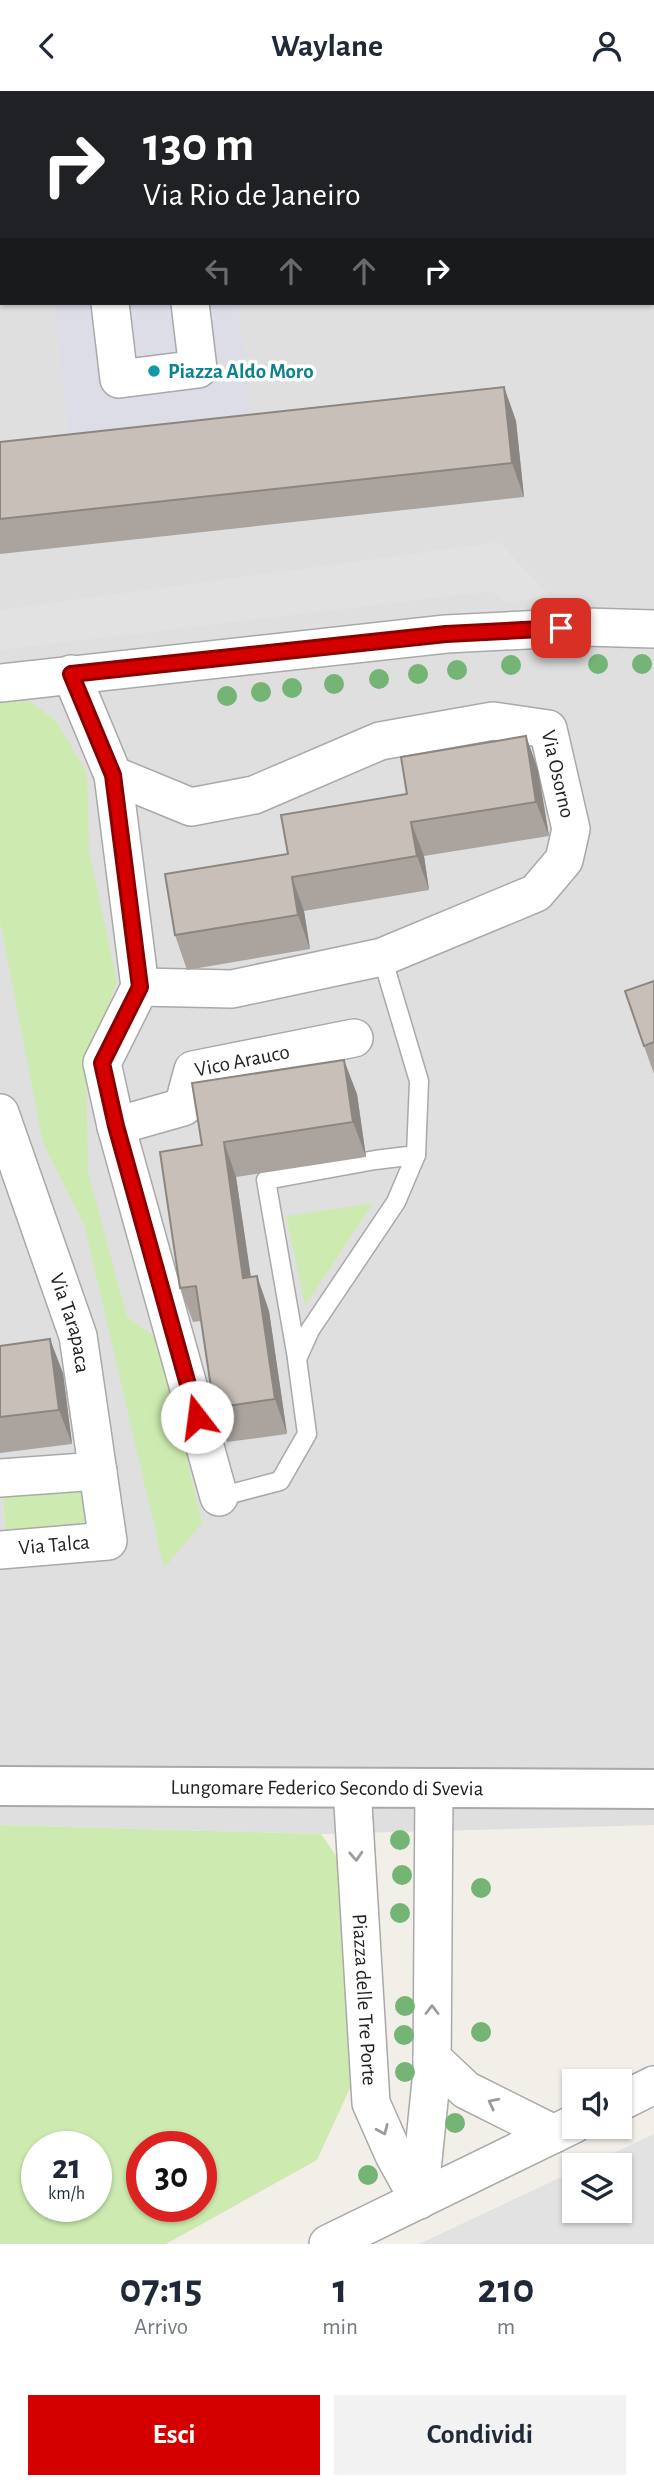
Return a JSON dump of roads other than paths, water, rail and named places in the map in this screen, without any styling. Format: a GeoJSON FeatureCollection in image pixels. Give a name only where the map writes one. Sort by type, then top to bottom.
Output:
{"type":"FeatureCollection","features":[{"type":"Feature","properties":{"kind":"street"},"geometry":{"type":"LineString","coordinates":[[110,305],[120,379],[198,369],[190,305]]}},
{"type":"Feature","properties":{"kind":"street"},"geometry":{"type":"LineString","coordinates":[[0,683],[446,634],[585,627],[654,629]]}},
{"type":"Feature","properties":{"kind":"street"},"geometry":{"type":"LineString","coordinates":[[71,674],[113,775],[140,987],[102,1063],[116,1126],[219,1497]]}},
{"type":"Feature","properties":{"kind":"street","name":"Via Osorno"},"geometry":{"type":"LineString","coordinates":[[113,775],[191,807],[254,795],[380,741],[493,721],[548,729],[571,829],[564,860],[536,893],[382,957],[232,989],[140,987]]}},
{"type":"Feature","properties":{"kind":"street","name":"Vico Arauco"},"geometry":{"type":"LineString","coordinates":[[116,1126],[183,1107],[193,1070],[354,1038]]}},
{"type":"Feature","properties":{"kind":"street","name":"Via Tarapaca"},"geometry":{"type":"LineString","coordinates":[[0,1113],[78,1336],[108,1541]]}},
{"type":"Feature","properties":{"kind":"street"},"geometry":{"type":"LineString","coordinates":[[39,1341],[78,1336]]}},
{"type":"Feature","properties":{"kind":"street"},"geometry":{"type":"LineString","coordinates":[[0,1478],[97,1471]]}},
{"type":"Feature","properties":{"kind":"street","name":"Via Talca"},"geometry":{"type":"LineString","coordinates":[[0,1549],[108,1541]]}},
{"type":"Feature","properties":{"kind":"street","name":"Lungomare Federico Secondo di Svevia"},"geometry":{"type":"LineString","coordinates":[[0,1786],[654,1789]]}},
{"type":"Feature","properties":{"kind":"street","name":"Piazza delle Tre Porte"},"geometry":{"type":"LineString","coordinates":[[352,1788],[371,2103],[394,2155],[419,2200]]}},
{"type":"Feature","properties":{"kind":"street"},"geometry":{"type":"LineString","coordinates":[[419,2200],[432,2058],[433,1789]]}},
{"type":"Feature","properties":{"kind":"street"},"geometry":{"type":"LineString","coordinates":[[432,2058],[466,2090],[562,2128]]}},
{"type":"Feature","properties":{"kind":"street"},"geometry":{"type":"LineString","coordinates":[[632,2096],[654,2085]]}},
{"type":"Feature","properties":{"kind":"street"},"geometry":{"type":"LineString","coordinates":[[328,2244],[562,2130]]}},
{"type":"Feature","properties":{"kind":"lane"},"geometry":{"type":"LineString","coordinates":[[298,1359],[310,1330],[396,1202],[416,1155],[419,1081],[382,957]]}},
{"type":"Feature","properties":{"kind":"lane"},"geometry":{"type":"LineString","coordinates":[[219,1497],[280,1481],[307,1434],[298,1359],[266,1180],[416,1155]]}},
{"type":"Feature","properties":{"kind":"place","name":"Piazza Aldo Moro"},"geometry":{"type":"Point","coordinates":[154,371]}}]}
